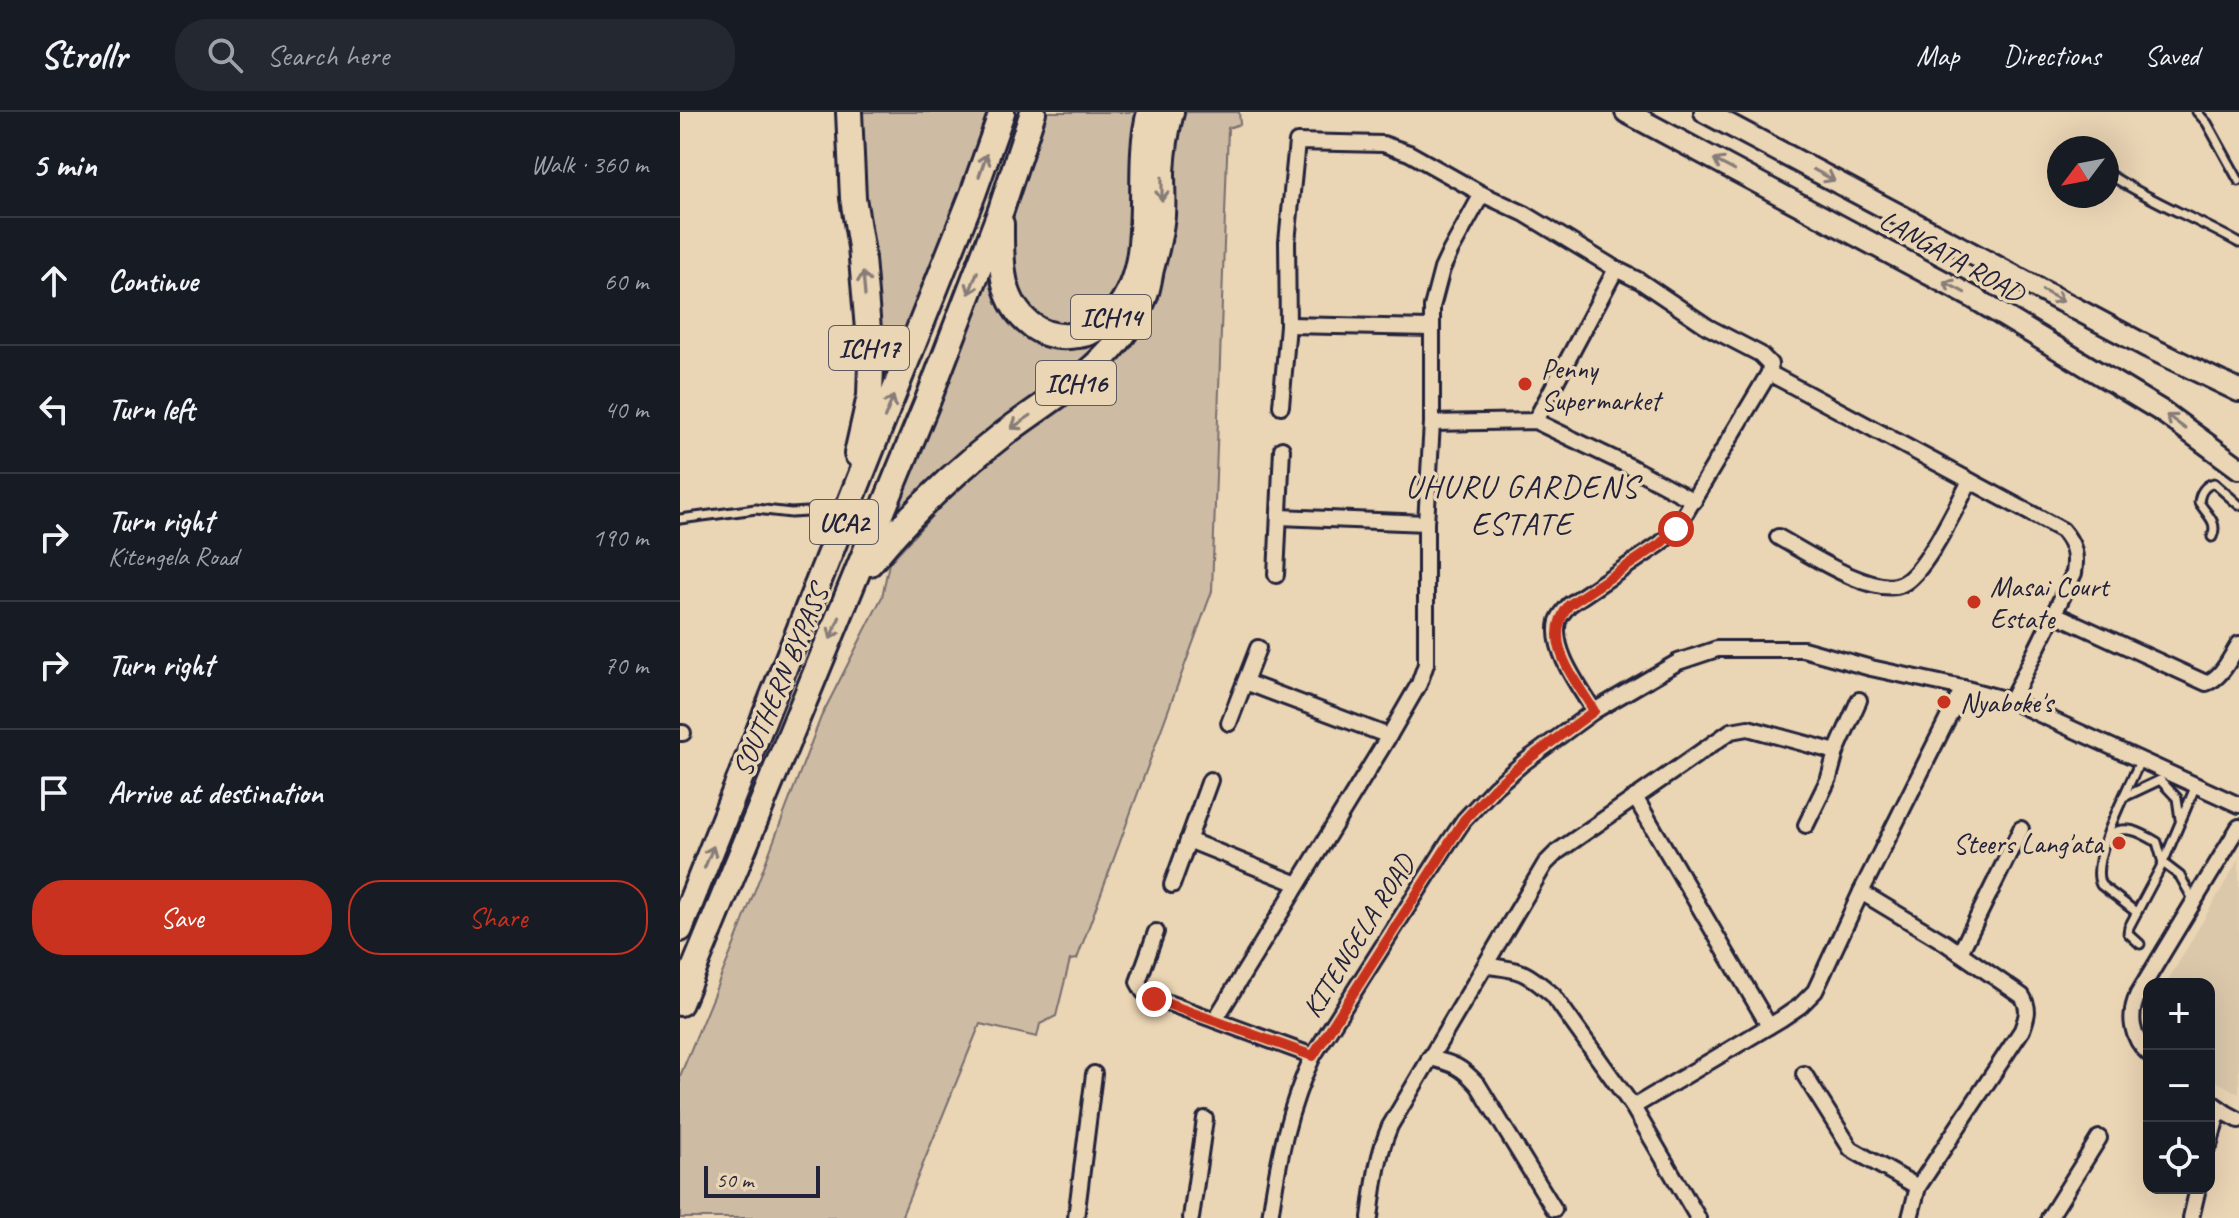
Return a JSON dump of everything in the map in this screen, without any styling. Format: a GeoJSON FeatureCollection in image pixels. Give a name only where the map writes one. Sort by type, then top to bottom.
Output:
{"type":"FeatureCollection","features":[{"type":"Feature","properties":{"kind":"highway","name":"ICH17"},"geometry":{"type":"LineString","coordinates":[[821,579],[860,443],[870,396],[871,365],[861,247],[853,198],[849,112]]}},
{"type":"Feature","properties":{"kind":"highway","name":"SOUTHERN BYPASS"},"geometry":{"type":"LineString","coordinates":[[680,929],[973,194],[1002,112]]}},
{"type":"Feature","properties":{"kind":"highway","name":"SOUTHERN BYPASS"},"geometry":{"type":"LineString","coordinates":[[680,1003],[928,400],[1001,210],[1033,112]]}},
{"type":"Feature","properties":{"kind":"highway","name":"ICH14"},"geometry":{"type":"LineString","coordinates":[[1001,210],[1001,262],[1006,288],[1024,320],[1037,330],[1056,336],[1084,335],[1100,327],[1127,297],[1136,270],[1143,227],[1143,167],[1150,112]]}},
{"type":"Feature","properties":{"kind":"highway","name":"ICH16"},"geometry":{"type":"LineString","coordinates":[[854,582],[936,489],[1003,434],[1075,383],[1105,357],[1124,332],[1145,296],[1154,259],[1162,215],[1162,172],[1171,112]]}},
{"type":"Feature","properties":{"kind":"main road","name":"LANGATA ROAD"},"geometry":{"type":"LineString","coordinates":[[1626,112],[1974,298],[2163,412],[2239,468]]}},
{"type":"Feature","properties":{"kind":"main road","name":"LANGATA ROAD"},"geometry":{"type":"LineString","coordinates":[[1705,112],[2146,346],[2239,391]]}},
{"type":"Feature","properties":{"kind":"street"},"geometry":{"type":"LineString","coordinates":[[1281,406],[1288,325],[1287,242],[1297,142],[1397,147],[1525,214],[1640,281],[1708,327],[1760,354],[1770,364],[1769,373],[1670,536],[1569,605],[1559,617],[1559,651],[1594,711]]}},
{"type":"Feature","properties":{"kind":"street"},"geometry":{"type":"LineString","coordinates":[[1215,1020],[1389,736],[1419,684],[1426,664],[1432,307],[1442,269],[1482,194]]}},
{"type":"Feature","properties":{"kind":"street"},"geometry":{"type":"LineString","coordinates":[[1535,421],[1616,269]]}},
{"type":"Feature","properties":{"kind":"street"},"geometry":{"type":"LineString","coordinates":[[1288,325],[1431,328]]}},
{"type":"Feature","properties":{"kind":"street"},"geometry":{"type":"LineString","coordinates":[[1769,373],[2062,530],[2071,541],[2076,562],[2074,573],[2011,701]]}},
{"type":"Feature","properties":{"kind":"street"},"geometry":{"type":"LineString","coordinates":[[1432,423],[1535,421],[1694,501]]}},
{"type":"Feature","properties":{"kind":"street"},"geometry":{"type":"LineString","coordinates":[[1276,575],[1282,449]]}},
{"type":"Feature","properties":{"kind":"street"},"geometry":{"type":"LineString","coordinates":[[1778,537],[1848,575],[1877,586],[1889,588],[1904,584],[1924,563],[1970,481]]}},
{"type":"Feature","properties":{"kind":"street"},"geometry":{"type":"LineString","coordinates":[[1279,517],[1426,523]]}},
{"type":"Feature","properties":{"kind":"street"},"geometry":{"type":"LineString","coordinates":[[2055,614],[2206,683],[2221,673],[2239,644]]}},
{"type":"Feature","properties":{"kind":"street"},"geometry":{"type":"LineString","coordinates":[[1229,723],[1258,648]]}},
{"type":"Feature","properties":{"kind":"street","name":"KITENGELA ROAD"},"geometry":{"type":"LineString","coordinates":[[1270,1218],[1278,1158],[1300,1082],[1313,1056],[1464,820],[1523,763],[1594,711],[1678,662],[1717,649],[1803,649],[1963,688],[2011,701],[2239,805]]}},
{"type":"Feature","properties":{"kind":"street"},"geometry":{"type":"LineString","coordinates":[[1245,682],[1389,736]]}},
{"type":"Feature","properties":{"kind":"street"},"geometry":{"type":"LineString","coordinates":[[1633,1107],[1769,1026],[1800,1006],[1815,991],[1963,688]]}},
{"type":"Feature","properties":{"kind":"street"},"geometry":{"type":"LineString","coordinates":[[1806,825],[1829,778],[1836,752],[1859,700]]}},
{"type":"Feature","properties":{"kind":"street"},"geometry":{"type":"LineString","coordinates":[[1370,1218],[1377,1166],[1390,1126],[1545,864],[1557,852],[1731,731],[1748,728],[1836,752]]}},
{"type":"Feature","properties":{"kind":"street"},"geometry":{"type":"LineString","coordinates":[[1172,885],[1210,780]]}},
{"type":"Feature","properties":{"kind":"street"},"geometry":{"type":"LineString","coordinates":[[1635,797],[1769,1026]]}},
{"type":"Feature","properties":{"kind":"street"},"geometry":{"type":"LineString","coordinates":[[2145,1050],[2133,1033],[2133,1005],[2239,827]]}},
{"type":"Feature","properties":{"kind":"street"},"geometry":{"type":"LineString","coordinates":[[1960,953],[2021,829]]}},
{"type":"Feature","properties":{"kind":"street"},"geometry":{"type":"LineString","coordinates":[[1188,840],[1298,884]]}},
{"type":"Feature","properties":{"kind":"street"},"geometry":{"type":"LineString","coordinates":[[1861,892],[1960,953],[2022,996],[2027,1005],[2028,1015],[2022,1030],[1918,1187],[1910,1218]]}},
{"type":"Feature","properties":{"kind":"street"},"geometry":{"type":"LineString","coordinates":[[1156,932],[1138,982],[1143,991],[1154,999],[1313,1056]]}},
{"type":"Feature","properties":{"kind":"street"},"geometry":{"type":"LineString","coordinates":[[1486,966],[1516,969],[1553,995],[1633,1107],[1698,1218]]}},
{"type":"Feature","properties":{"kind":"street"},"geometry":{"type":"LineString","coordinates":[[1429,1058],[1453,1063],[1478,1085],[1554,1209]]}},
{"type":"Feature","properties":{"kind":"street"},"geometry":{"type":"LineString","coordinates":[[1076,1218],[1094,1074]]}},
{"type":"Feature","properties":{"kind":"street"},"geometry":{"type":"LineString","coordinates":[[1804,1074],[1851,1149],[1918,1187]]}},
{"type":"Feature","properties":{"kind":"street"},"geometry":{"type":"LineString","coordinates":[[2215,1106],[2239,1120]]}},
{"type":"Feature","properties":{"kind":"street"},"geometry":{"type":"LineString","coordinates":[[1191,1218],[1205,1119]]}},
{"type":"Feature","properties":{"kind":"street"},"geometry":{"type":"LineString","coordinates":[[2049,1218],[2099,1138]]}},
{"type":"Feature","properties":{"kind":"street"},"geometry":{"type":"LineString","coordinates":[[2191,1218],[2197,1194]]}},
{"type":"Feature","properties":{"kind":"lane"},"geometry":{"type":"LineString","coordinates":[[2197,112],[2207,123],[2239,181]]}},
{"type":"Feature","properties":{"kind":"lane"},"geometry":{"type":"LineString","coordinates":[[2119,180],[2153,201],[2239,243]]}},
{"type":"Feature","properties":{"kind":"lane"},"geometry":{"type":"LineString","coordinates":[[2212,537],[2215,527],[2199,502],[2201,493],[2214,483],[2239,505]]}},
{"type":"Feature","properties":{"kind":"lane"},"geometry":{"type":"LineString","coordinates":[[680,519],[756,509],[791,513],[842,510]]}},
{"type":"Feature","properties":{"kind":"lane"},"geometry":{"type":"LineString","coordinates":[[2136,912],[2099,882],[2099,856],[2141,759]]}},
{"type":"Feature","properties":{"kind":"lane"},"geometry":{"type":"LineString","coordinates":[[2125,796],[2160,780],[2177,798],[2181,821]]}},
{"type":"Feature","properties":{"kind":"lane"},"geometry":{"type":"LineString","coordinates":[[2140,944],[2128,933],[2163,863],[2196,785]]}},
{"type":"Feature","properties":{"kind":"lane"},"geometry":{"type":"LineString","coordinates":[[2106,836],[2119,829],[2138,831],[2157,842],[2163,863],[2180,876],[2194,901]]}},
{"type":"Feature","properties":{"kind":"shaded area"},"geometry":{"type":"Polygon","coordinates":[[[858,112],[988,112],[915,321],[867,425],[858,112]]]}},
{"type":"Feature","properties":{"kind":"shaded area"},"geometry":{"type":"Polygon","coordinates":[[[1041,112],[1142,112],[1129,269],[1112,302],[1089,321],[1059,328],[1031,316],[1015,292],[1010,262],[1013,213],[1041,112]]]}},
{"type":"Feature","properties":{"kind":"shaded area"},"geometry":{"type":"Polygon","coordinates":[[[1186,112],[1239,112],[1240,124],[1228,128],[1212,591],[1077,959],[1070,960],[1056,1016],[1040,1024],[1037,1037],[980,1024],[901,1218],[680,1218],[680,1076],[821,717],[882,597],[889,563],[941,506],[1014,440],[1087,389],[1125,352],[1161,285],[1170,242],[1178,134],[1186,112]]]}},
{"type":"Feature","properties":{"kind":"shaded area"},"geometry":{"type":"Polygon","coordinates":[[[996,244],[999,295],[1013,326],[1040,344],[1068,349],[1115,328],[1088,357],[873,547],[996,244]]]}},
{"type":"Feature","properties":{"kind":"shaded area"},"geometry":{"type":"Polygon","coordinates":[[[2239,859],[2239,1094],[2215,1080],[2215,978],[2170,978],[2239,859]]]}},
{"type":"Feature","properties":{"kind":"place","name":"Penny Supermarket"},"geometry":{"type":"Point","coordinates":[1525,384]}},
{"type":"Feature","properties":{"kind":"place","name":"Masai Court Estate"},"geometry":{"type":"Point","coordinates":[1974,602]}},
{"type":"Feature","properties":{"kind":"place","name":"Nyaboke's"},"geometry":{"type":"Point","coordinates":[1944,702]}},
{"type":"Feature","properties":{"kind":"place","name":"Steers Lang'ata"},"geometry":{"type":"Point","coordinates":[2119,843]}},
{"type":"Feature","properties":{"kind":"district","name":"UHURU GARDENS ESTATE"},"geometry":{"type":"Point","coordinates":[1522,504]}},
{"type":"Feature","properties":{"kind":"route"},"geometry":{"type":"LineString","coordinates":[[1154,999],[1313,1056],[1464,820],[1523,763],[1594,711],[1559,651],[1559,617],[1569,605],[1660,544],[1676,529]]}}]}
